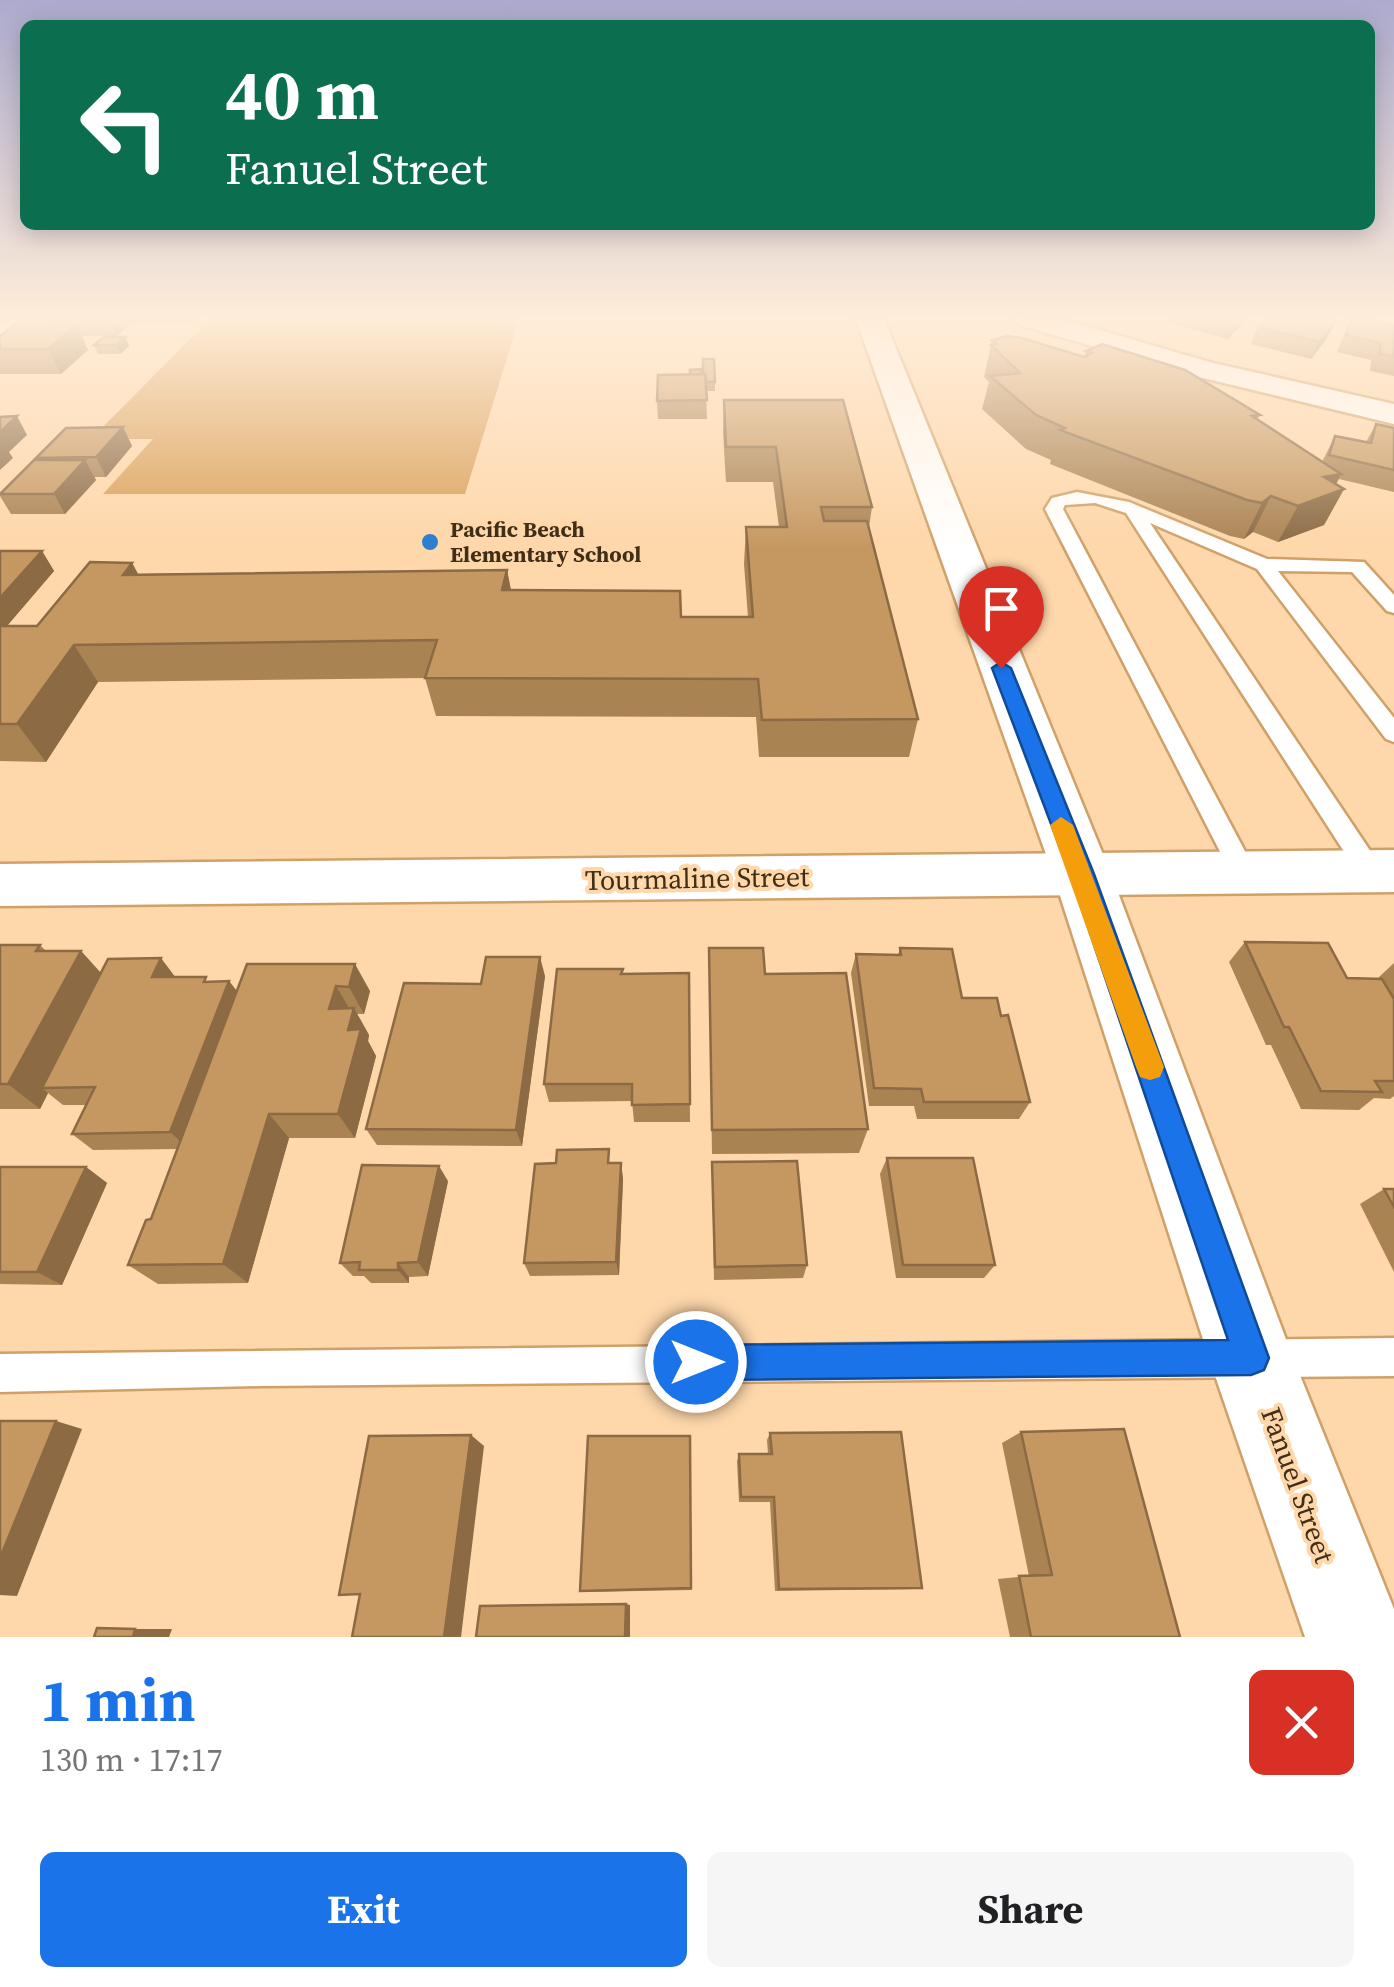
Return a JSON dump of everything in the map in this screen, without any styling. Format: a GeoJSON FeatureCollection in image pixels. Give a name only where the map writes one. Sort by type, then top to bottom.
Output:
{"type":"FeatureCollection","features":[{"type":"Feature","properties":{"kind":"street","name":"Fanuel Street"},"geometry":{"type":"LineString","coordinates":[[899,395],[1082,874],[1251,1358],[1355,1637]]}},
{"type":"Feature","properties":{"kind":"street"},"geometry":{"type":"LineString","coordinates":[[1314,395],[1394,414]]}},
{"type":"Feature","properties":{"kind":"street","name":"Tourmaline Street"},"geometry":{"type":"LineString","coordinates":[[0,885],[1382,870]]}},
{"type":"Feature","properties":{"kind":"lane"},"geometry":{"type":"LineString","coordinates":[[1243,872],[1054,509],[1058,502],[1072,496],[1091,496],[1132,509],[1264,565],[1356,566],[1394,607]]}},
{"type":"Feature","properties":{"kind":"lane"},"geometry":{"type":"LineString","coordinates":[[1132,509],[1382,870]]}},
{"type":"Feature","properties":{"kind":"lane"},"geometry":{"type":"LineString","coordinates":[[1264,565],[1394,734]]}},
{"type":"Feature","properties":{"kind":"lane"},"geometry":{"type":"LineString","coordinates":[[0,1374],[261,1366],[1394,1357]]}},
{"type":"Feature","properties":{"kind":"shaded area"},"geometry":{"type":"Polygon","coordinates":[[[134,395],[495,395],[465,494],[103,494],[153,439],[91,439],[134,395]]]}},
{"type":"Feature","properties":{"kind":"building"},"geometry":{"type":"Polygon","coordinates":[[[657,395],[707,395],[707,400],[657,401],[657,395]]]}},
{"type":"Feature","properties":{"kind":"building"},"geometry":{"type":"Polygon","coordinates":[[[1013,395],[1227,395],[1341,474],[1324,477],[1344,489],[1298,506],[1271,496],[1262,503],[1247,500],[1060,430],[1065,428],[1036,415],[1013,395]]]}},
{"type":"Feature","properties":{"kind":"building"},"geometry":{"type":"Polygon","coordinates":[[[724,400],[843,400],[872,507],[821,507],[824,521],[867,521],[918,719],[762,720],[758,679],[425,678],[437,640],[74,645],[17,724],[0,724],[0,626],[37,626],[90,562],[132,563],[123,575],[507,570],[502,590],[680,591],[681,617],[753,617],[746,527],[787,527],[776,447],[726,447],[724,400]]]}},
{"type":"Feature","properties":{"kind":"building"},"geometry":{"type":"Polygon","coordinates":[[[17,416],[0,432],[0,417],[17,416]]]}},
{"type":"Feature","properties":{"kind":"building"},"geometry":{"type":"Polygon","coordinates":[[[1376,424],[1394,428],[1394,470],[1329,455],[1335,436],[1371,443],[1376,424]]]}},
{"type":"Feature","properties":{"kind":"building"},"geometry":{"type":"Polygon","coordinates":[[[123,427],[96,457],[36,458],[66,428],[123,427]]]}},
{"type":"Feature","properties":{"kind":"building"},"geometry":{"type":"Polygon","coordinates":[[[34,460],[85,460],[54,494],[0,494],[34,460]]]}},
{"type":"Feature","properties":{"kind":"building"},"geometry":{"type":"Polygon","coordinates":[[[0,551],[42,551],[0,598],[0,551]]]}},
{"type":"Feature","properties":{"kind":"building"},"geometry":{"type":"Polygon","coordinates":[[[1245,942],[1328,943],[1347,978],[1382,979],[1394,999],[1394,1081],[1375,1081],[1382,1092],[1321,1091],[1289,1027],[1284,1027],[1245,942]]]}},
{"type":"Feature","properties":{"kind":"building"},"geometry":{"type":"Polygon","coordinates":[[[0,945],[40,945],[36,951],[81,951],[8,1084],[0,1084],[0,945]]]}},
{"type":"Feature","properties":{"kind":"building"},"geometry":{"type":"Polygon","coordinates":[[[709,948],[763,948],[765,974],[846,973],[868,1129],[712,1130],[709,948]]]}},
{"type":"Feature","properties":{"kind":"building"},"geometry":{"type":"Polygon","coordinates":[[[900,948],[952,949],[962,998],[997,998],[1001,1016],[1008,1015],[1030,1102],[924,1102],[921,1089],[874,1088],[856,954],[901,955],[900,948]]]}},
{"type":"Feature","properties":{"kind":"building"},"geometry":{"type":"Polygon","coordinates":[[[486,957],[540,957],[516,1130],[366,1129],[404,983],[481,984],[486,957]]]}},
{"type":"Feature","properties":{"kind":"building"},"geometry":{"type":"Polygon","coordinates":[[[161,958],[152,977],[229,981],[170,1132],[72,1134],[95,1087],[42,1088],[108,959],[161,958]]]}},
{"type":"Feature","properties":{"kind":"building"},"geometry":{"type":"Polygon","coordinates":[[[247,964],[355,964],[349,987],[336,986],[329,1009],[354,1008],[348,1030],[361,1029],[338,1114],[269,1114],[223,1264],[128,1265],[146,1220],[151,1219],[247,964]]]}},
{"type":"Feature","properties":{"kind":"building"},"geometry":{"type":"Polygon","coordinates":[[[557,969],[623,969],[621,974],[689,973],[690,1104],[632,1105],[632,1084],[544,1084],[557,969]]]}},
{"type":"Feature","properties":{"kind":"building"},"geometry":{"type":"Polygon","coordinates":[[[609,1149],[608,1163],[621,1163],[616,1262],[524,1263],[535,1164],[556,1163],[557,1150],[609,1149]]]}},
{"type":"Feature","properties":{"kind":"building"},"geometry":{"type":"Polygon","coordinates":[[[887,1158],[973,1158],[995,1265],[903,1265],[887,1158]]]}},
{"type":"Feature","properties":{"kind":"building"},"geometry":{"type":"Polygon","coordinates":[[[797,1161],[807,1265],[715,1267],[712,1162],[797,1161]]]}},
{"type":"Feature","properties":{"kind":"building"},"geometry":{"type":"Polygon","coordinates":[[[362,1165],[439,1166],[418,1262],[398,1263],[398,1270],[359,1270],[360,1262],[340,1263],[362,1165]]]}},
{"type":"Feature","properties":{"kind":"building"},"geometry":{"type":"Polygon","coordinates":[[[0,1167],[86,1167],[37,1272],[0,1272],[0,1167]]]}},
{"type":"Feature","properties":{"kind":"building"},"geometry":{"type":"Polygon","coordinates":[[[1384,1189],[1394,1189],[1394,1207],[1384,1189]]]}},
{"type":"Feature","properties":{"kind":"building"},"geometry":{"type":"Polygon","coordinates":[[[0,1421],[56,1421],[0,1558],[0,1421]]]}},
{"type":"Feature","properties":{"kind":"building"},"geometry":{"type":"Polygon","coordinates":[[[1124,1429],[1180,1637],[1031,1637],[1019,1576],[1052,1575],[1021,1432],[1124,1429]]]}},
{"type":"Feature","properties":{"kind":"building"},"geometry":{"type":"Polygon","coordinates":[[[901,1432],[922,1588],[779,1589],[774,1497],[741,1497],[739,1454],[772,1454],[770,1433],[901,1432]]]}},
{"type":"Feature","properties":{"kind":"building"},"geometry":{"type":"Polygon","coordinates":[[[471,1435],[444,1637],[352,1637],[360,1594],[339,1595],[369,1436],[471,1435]]]}},
{"type":"Feature","properties":{"kind":"building"},"geometry":{"type":"Polygon","coordinates":[[[588,1436],[690,1436],[691,1588],[580,1591],[588,1436]]]}},
{"type":"Feature","properties":{"kind":"building"},"geometry":{"type":"Polygon","coordinates":[[[626,1604],[625,1637],[476,1637],[480,1606],[626,1604]]]}},
{"type":"Feature","properties":{"kind":"building"},"geometry":{"type":"Polygon","coordinates":[[[97,1628],[135,1629],[133,1637],[94,1637],[97,1628]]]}},
{"type":"Feature","properties":{"kind":"slow traffic"},"geometry":{"type":"LineString","coordinates":[[1061,825],[1150,1067]]}},
{"type":"Feature","properties":{"kind":"place","name":"Pacific Beach Elementary School"},"geometry":{"type":"Point","coordinates":[430,542]}},
{"type":"Feature","properties":{"kind":"route"},"geometry":{"type":"LineString","coordinates":[[696,1362],[1251,1358],[1082,874],[1001,668]]}}]}
